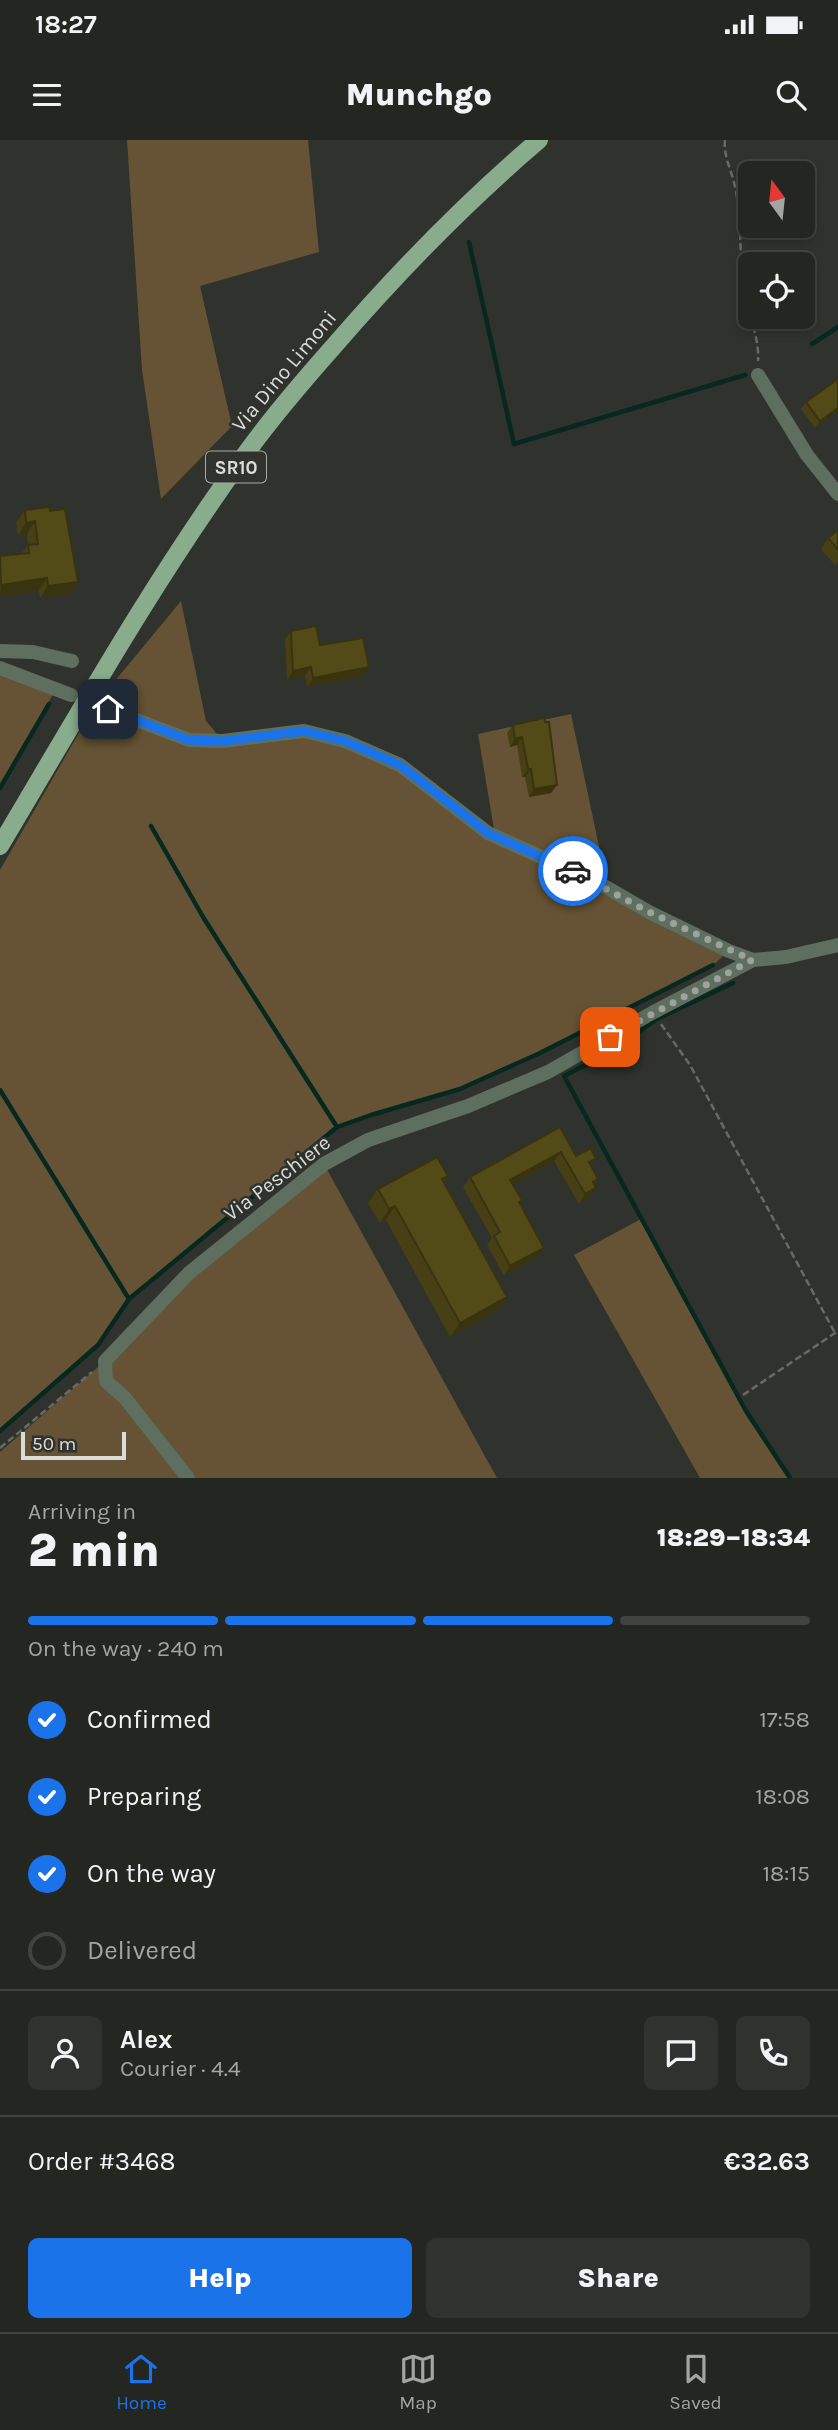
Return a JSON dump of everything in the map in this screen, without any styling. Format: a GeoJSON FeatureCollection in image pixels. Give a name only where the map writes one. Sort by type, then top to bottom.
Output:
{"type":"FeatureCollection","features":[{"type":"Feature","properties":{"kind":"main road","name":"Via Dino Limoni"},"geometry":{"type":"LineString","coordinates":[[0,846],[169,566],[246,453],[316,367],[405,267],[479,193],[539,140]]}},
{"type":"Feature","properties":{"kind":"street"},"geometry":{"type":"LineString","coordinates":[[758,375],[807,454],[838,494]]}},
{"type":"Feature","properties":{"kind":"street"},"geometry":{"type":"LineString","coordinates":[[0,651],[33,652],[72,661]]}},
{"type":"Feature","properties":{"kind":"street"},"geometry":{"type":"LineString","coordinates":[[0,668],[71,695]]}},
{"type":"Feature","properties":{"kind":"street"},"geometry":{"type":"LineString","coordinates":[[108,709],[189,740],[223,741],[304,731],[345,741],[400,765],[488,833],[599,883],[649,912],[752,960]]}},
{"type":"Feature","properties":{"kind":"street","name":"Via Peschiere"},"geometry":{"type":"LineString","coordinates":[[105,1360],[189,1273],[324,1164],[368,1140],[468,1106],[548,1072],[752,960],[786,957],[838,945]]}},
{"type":"Feature","properties":{"kind":"street"},"geometry":{"type":"LineString","coordinates":[[105,1360],[106,1381],[125,1398],[188,1478]]}},
{"type":"Feature","properties":{"kind":"path"},"geometry":{"type":"LineString","coordinates":[[724,140],[740,213],[739,242],[743,283],[747,310],[759,351],[758,375]]}},
{"type":"Feature","properties":{"kind":"path"},"geometry":{"type":"LineString","coordinates":[[652,1013],[690,1065],[837,1332],[743,1395]]}},
{"type":"Feature","properties":{"kind":"path"},"geometry":{"type":"LineString","coordinates":[[0,1448],[105,1360]]}},
{"type":"Feature","properties":{"kind":"shaded area"},"geometry":{"type":"Polygon","coordinates":[[[127,140],[308,140],[319,252],[200,286],[232,426],[161,499],[142,370],[127,140]]]}},
{"type":"Feature","properties":{"kind":"shaded area"},"geometry":{"type":"Polygon","coordinates":[[[181,601],[206,721],[223,741],[304,731],[400,765],[495,835],[478,734],[571,714],[608,889],[729,951],[713,965],[540,1053],[460,1089],[371,1115],[337,1128],[129,1299],[98,1345],[0,1431],[0,870],[95,705],[181,601]]]}},
{"type":"Feature","properties":{"kind":"shaded area"},"geometry":{"type":"Polygon","coordinates":[[[0,668],[56,689],[0,788],[0,668]]]}},
{"type":"Feature","properties":{"kind":"shaded area"},"geometry":{"type":"Polygon","coordinates":[[[324,1164],[497,1478],[0,1478],[0,1452],[105,1361],[189,1273],[324,1164]]]}},
{"type":"Feature","properties":{"kind":"shaded area"},"geometry":{"type":"Polygon","coordinates":[[[641,1219],[746,1411],[789,1478],[700,1478],[574,1255],[641,1219]]]}},
{"type":"Feature","properties":{"kind":"building"},"geometry":{"type":"Polygon","coordinates":[[[838,379],[838,408],[820,421],[806,402],[838,379]]]}},
{"type":"Feature","properties":{"kind":"building"},"geometry":{"type":"Polygon","coordinates":[[[49,507],[50,511],[65,509],[78,582],[48,586],[47,578],[1,585],[0,556],[29,553],[28,545],[38,544],[35,521],[26,523],[25,510],[49,507]]]}},
{"type":"Feature","properties":{"kind":"building"},"geometry":{"type":"Polygon","coordinates":[[[838,530],[838,549],[828,538],[838,530]]]}},
{"type":"Feature","properties":{"kind":"building"},"geometry":{"type":"Polygon","coordinates":[[[316,626],[320,645],[363,638],[369,667],[313,678],[311,667],[293,671],[291,631],[316,626]]]}},
{"type":"Feature","properties":{"kind":"building"},"geometry":{"type":"Polygon","coordinates":[[[544,718],[545,722],[549,722],[557,785],[534,789],[522,737],[515,739],[513,725],[544,718]]]}},
{"type":"Feature","properties":{"kind":"building"},"geometry":{"type":"Polygon","coordinates":[[[560,1127],[576,1156],[591,1148],[596,1159],[589,1162],[598,1179],[593,1182],[596,1188],[585,1194],[561,1152],[510,1180],[544,1248],[510,1266],[494,1236],[500,1232],[470,1177],[560,1127]]]}},
{"type":"Feature","properties":{"kind":"building"},"geometry":{"type":"Polygon","coordinates":[[[437,1157],[448,1176],[442,1179],[507,1297],[460,1323],[395,1206],[389,1209],[378,1189],[437,1157]]]}},
{"type":"Feature","properties":{"kind":"waterway"},"geometry":{"type":"LineString","coordinates":[[469,242],[514,444],[745,375]]}},
{"type":"Feature","properties":{"kind":"waterway"},"geometry":{"type":"LineString","coordinates":[[812,344],[838,327]]}},
{"type":"Feature","properties":{"kind":"waterway"},"geometry":{"type":"LineString","coordinates":[[0,788],[49,704]]}},
{"type":"Feature","properties":{"kind":"waterway"},"geometry":{"type":"LineString","coordinates":[[151,826],[203,917],[337,1127]]}},
{"type":"Feature","properties":{"kind":"waterway"},"geometry":{"type":"LineString","coordinates":[[0,1431],[98,1345],[129,1299],[337,1127],[460,1089],[540,1053],[713,965]]}},
{"type":"Feature","properties":{"kind":"waterway"},"geometry":{"type":"LineString","coordinates":[[733,983],[657,1019],[609,1053],[564,1076],[746,1411],[790,1478]]}},
{"type":"Feature","properties":{"kind":"waterway"},"geometry":{"type":"LineString","coordinates":[[0,1090],[129,1299]]}},
{"type":"Feature","properties":{"kind":"tunnel"},"geometry":{"type":"LineString","coordinates":[[76,697],[108,709]]}},
{"type":"Feature","properties":{"kind":"way so far"},"geometry":{"type":"LineString","coordinates":[[573,871],[649,912],[752,960],[610,1037]]}},
{"type":"Feature","properties":{"kind":"route"},"geometry":{"type":"LineString","coordinates":[[108,709],[189,740],[223,741],[304,731],[345,741],[400,765],[488,833],[573,871]]}}]}
